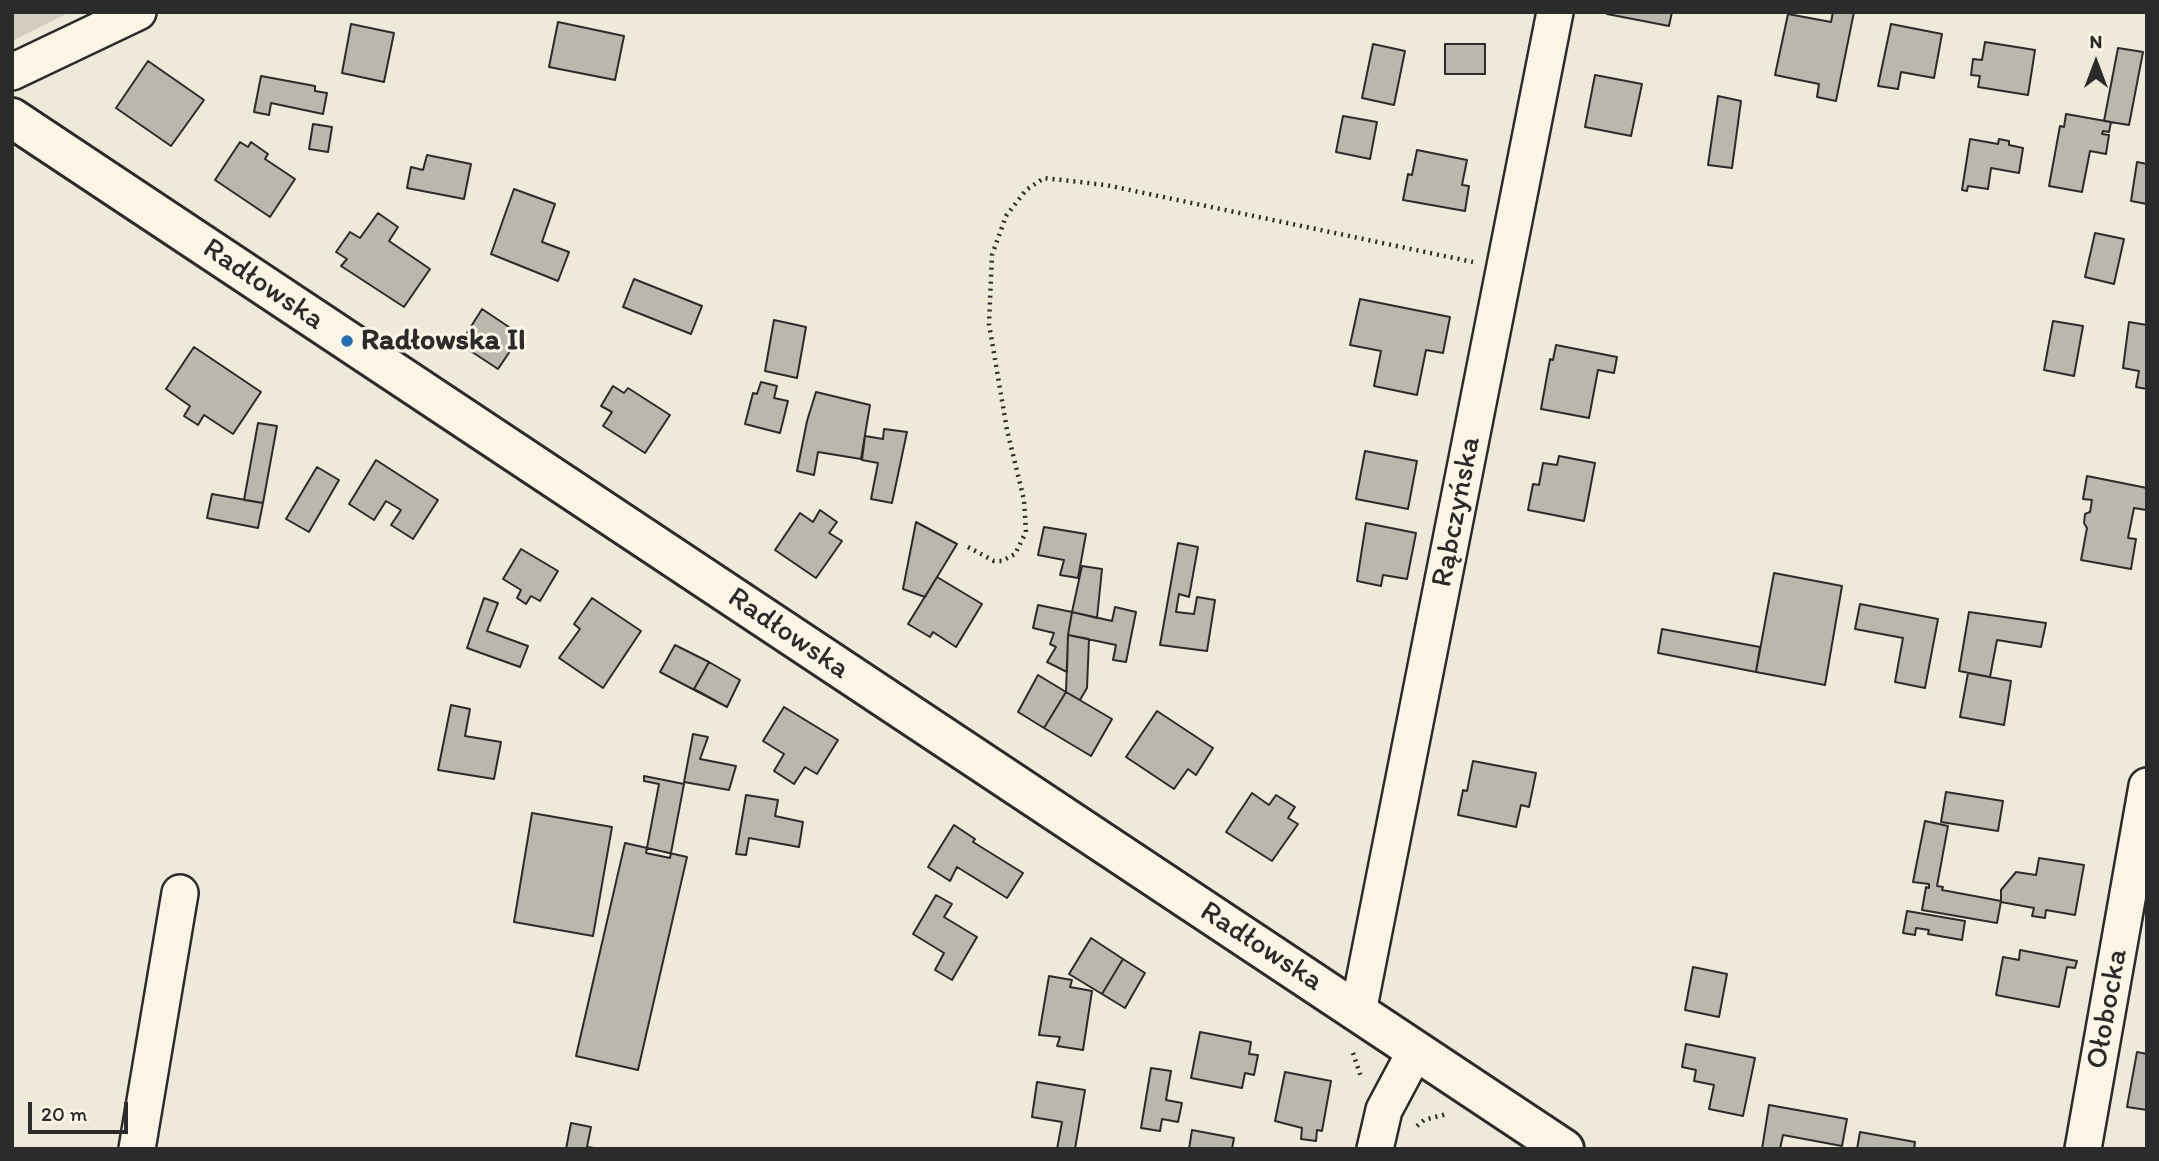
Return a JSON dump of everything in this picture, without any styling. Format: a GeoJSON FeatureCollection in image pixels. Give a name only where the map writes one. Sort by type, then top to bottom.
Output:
{"type":"FeatureCollection","features":[{"type":"Feature","properties":{"kind":"street"},"geometry":{"type":"LineString","coordinates":[[12,72],[138,12]]}},
{"type":"Feature","properties":{"kind":"street","name":"Rąbczyńska"},"geometry":{"type":"LineString","coordinates":[[1358,1012],[1555,12]]}},
{"type":"Feature","properties":{"kind":"street","name":"Radłowska"},"geometry":{"type":"LineString","coordinates":[[12,118],[1564,1149]]}},
{"type":"Feature","properties":{"kind":"street","name":"Ołobocka"},"geometry":{"type":"LineString","coordinates":[[2083,1149],[2147,786]]}},
{"type":"Feature","properties":{"kind":"street"},"geometry":{"type":"LineString","coordinates":[[137,1149],[180,893]]}},
{"type":"Feature","properties":{"kind":"street"},"geometry":{"type":"LineString","coordinates":[[1375,1149],[1384,1110],[1416,1050]]}},
{"type":"Feature","properties":{"kind":"path"},"geometry":{"type":"LineString","coordinates":[[968,547],[994,561],[1002,561],[1015,554],[1026,531],[1024,500],[1007,430],[989,324],[992,256],[1006,216],[1026,190],[1044,177],[1106,185],[1505,269]]}},
{"type":"Feature","properties":{"kind":"shaded area"},"geometry":{"type":"Polygon","coordinates":[[[12,12],[70,12],[12,41],[12,12]]]}},
{"type":"Feature","properties":{"kind":"building"},"geometry":{"type":"Polygon","coordinates":[[[1672,12],[1669,26],[1607,14],[1672,12]]]}},
{"type":"Feature","properties":{"kind":"building"},"geometry":{"type":"Polygon","coordinates":[[[1833,12],[1854,12],[1836,101],[1817,97],[1819,84],[1775,75],[1788,14],[1831,22],[1833,12]]]}},
{"type":"Feature","properties":{"kind":"building"},"geometry":{"type":"Polygon","coordinates":[[[558,22],[624,36],[615,80],[549,67],[558,22]]]}},
{"type":"Feature","properties":{"kind":"building"},"geometry":{"type":"Polygon","coordinates":[[[351,24],[394,33],[384,82],[342,73],[351,24]]]}},
{"type":"Feature","properties":{"kind":"building"},"geometry":{"type":"Polygon","coordinates":[[[1891,24],[1942,34],[1934,78],[1901,72],[1898,89],[1878,86],[1891,24]]]}},
{"type":"Feature","properties":{"kind":"building"},"geometry":{"type":"Polygon","coordinates":[[[1985,42],[2035,50],[2028,95],[1978,87],[1980,76],[1971,75],[1973,59],[1982,60],[1985,42]]]}},
{"type":"Feature","properties":{"kind":"building"},"geometry":{"type":"Polygon","coordinates":[[[1373,44],[1405,51],[1394,105],[1362,98],[1373,44]]]}},
{"type":"Feature","properties":{"kind":"building"},"geometry":{"type":"Polygon","coordinates":[[[1445,44],[1485,44],[1485,74],[1445,74],[1445,44]]]}},
{"type":"Feature","properties":{"kind":"building"},"geometry":{"type":"Polygon","coordinates":[[[2118,48],[2143,52],[2129,125],[2104,121],[2118,48]]]}},
{"type":"Feature","properties":{"kind":"building"},"geometry":{"type":"Polygon","coordinates":[[[148,61],[204,100],[171,146],[116,108],[148,61]]]}},
{"type":"Feature","properties":{"kind":"building"},"geometry":{"type":"Polygon","coordinates":[[[1595,75],[1642,84],[1631,136],[1585,127],[1595,75]]]}},
{"type":"Feature","properties":{"kind":"building"},"geometry":{"type":"Polygon","coordinates":[[[261,76],[315,86],[315,91],[327,93],[323,114],[271,103],[269,115],[254,112],[261,76]]]}},
{"type":"Feature","properties":{"kind":"building"},"geometry":{"type":"Polygon","coordinates":[[[1718,96],[1741,101],[1732,168],[1708,165],[1718,96]]]}},
{"type":"Feature","properties":{"kind":"building"},"geometry":{"type":"Polygon","coordinates":[[[2066,114],[2111,122],[2109,132],[2103,131],[2102,134],[2109,135],[2106,154],[2090,151],[2082,192],[2049,186],[2060,126],[2064,127],[2066,114]]]}},
{"type":"Feature","properties":{"kind":"building"},"geometry":{"type":"Polygon","coordinates":[[[1343,116],[1377,122],[1370,159],[1336,152],[1343,116]]]}},
{"type":"Feature","properties":{"kind":"building"},"geometry":{"type":"Polygon","coordinates":[[[313,124],[332,127],[328,152],[309,149],[313,124]]]}},
{"type":"Feature","properties":{"kind":"building"},"geometry":{"type":"Polygon","coordinates":[[[1970,139],[1998,144],[1999,139],[2009,141],[2009,145],[2023,148],[2019,173],[1991,168],[1988,189],[1968,186],[1967,191],[1962,190],[1970,139]]]}},
{"type":"Feature","properties":{"kind":"building"},"geometry":{"type":"Polygon","coordinates":[[[240,142],[248,147],[251,142],[268,154],[265,159],[295,179],[270,217],[215,180],[240,142]]]}},
{"type":"Feature","properties":{"kind":"building"},"geometry":{"type":"Polygon","coordinates":[[[1417,150],[1467,160],[1462,185],[1469,186],[1465,211],[1403,200],[1408,174],[1412,175],[1417,150]]]}},
{"type":"Feature","properties":{"kind":"building"},"geometry":{"type":"Polygon","coordinates":[[[427,155],[471,164],[464,199],[407,188],[411,167],[423,170],[427,155]]]}},
{"type":"Feature","properties":{"kind":"building"},"geometry":{"type":"Polygon","coordinates":[[[2137,162],[2147,164],[2147,204],[2131,201],[2137,162]]]}},
{"type":"Feature","properties":{"kind":"building"},"geometry":{"type":"Polygon","coordinates":[[[514,189],[555,204],[542,242],[569,252],[558,281],[491,254],[514,189]]]}},
{"type":"Feature","properties":{"kind":"building"},"geometry":{"type":"Polygon","coordinates":[[[378,213],[398,227],[389,241],[430,269],[404,307],[341,266],[347,259],[336,252],[350,232],[360,238],[378,213]]]}},
{"type":"Feature","properties":{"kind":"building"},"geometry":{"type":"Polygon","coordinates":[[[2095,233],[2124,239],[2114,284],[2085,277],[2095,233]]]}},
{"type":"Feature","properties":{"kind":"building"},"geometry":{"type":"Polygon","coordinates":[[[634,279],[702,306],[691,334],[623,307],[634,279]]]}},
{"type":"Feature","properties":{"kind":"building"},"geometry":{"type":"Polygon","coordinates":[[[1360,299],[1450,317],[1443,353],[1426,350],[1417,395],[1374,386],[1381,351],[1350,345],[1360,299]]]}},
{"type":"Feature","properties":{"kind":"building"},"geometry":{"type":"Polygon","coordinates":[[[482,309],[521,335],[498,369],[460,344],[482,309]]]}},
{"type":"Feature","properties":{"kind":"building"},"geometry":{"type":"Polygon","coordinates":[[[774,320],[806,327],[797,378],[765,371],[774,320]]]}},
{"type":"Feature","properties":{"kind":"building"},"geometry":{"type":"Polygon","coordinates":[[[2053,321],[2083,326],[2074,376],[2044,370],[2053,321]]]}},
{"type":"Feature","properties":{"kind":"building"},"geometry":{"type":"Polygon","coordinates":[[[2129,322],[2147,325],[2147,389],[2136,387],[2139,371],[2123,368],[2129,322]]]}},
{"type":"Feature","properties":{"kind":"building"},"geometry":{"type":"Polygon","coordinates":[[[1556,345],[1617,357],[1614,373],[1598,370],[1589,418],[1541,409],[1550,359],[1553,360],[1556,345]]]}},
{"type":"Feature","properties":{"kind":"building"},"geometry":{"type":"Polygon","coordinates":[[[194,347],[261,392],[233,434],[204,415],[198,425],[184,416],[190,406],[166,389],[194,347]]]}},
{"type":"Feature","properties":{"kind":"building"},"geometry":{"type":"Polygon","coordinates":[[[761,382],[777,386],[774,398],[788,401],[780,433],[745,424],[753,393],[757,394],[761,382]]]}},
{"type":"Feature","properties":{"kind":"building"},"geometry":{"type":"Polygon","coordinates":[[[613,386],[624,393],[628,388],[670,415],[645,453],[603,426],[612,412],[601,406],[613,386]]]}},
{"type":"Feature","properties":{"kind":"building"},"geometry":{"type":"Polygon","coordinates":[[[816,392],[870,405],[861,459],[818,452],[814,475],[797,471],[816,392]]]}},
{"type":"Feature","properties":{"kind":"building"},"geometry":{"type":"Polygon","coordinates":[[[258,423],[277,426],[263,503],[244,500],[258,423]]]}},
{"type":"Feature","properties":{"kind":"building"},"geometry":{"type":"Polygon","coordinates":[[[884,429],[907,432],[892,503],[871,499],[878,463],[862,460],[865,436],[883,439],[884,429]]]}},
{"type":"Feature","properties":{"kind":"building"},"geometry":{"type":"Polygon","coordinates":[[[1365,451],[1417,461],[1408,509],[1356,499],[1365,451]]]}},
{"type":"Feature","properties":{"kind":"building"},"geometry":{"type":"Polygon","coordinates":[[[1559,456],[1595,463],[1584,521],[1528,510],[1533,484],[1539,485],[1543,463],[1557,465],[1559,456]]]}},
{"type":"Feature","properties":{"kind":"building"},"geometry":{"type":"Polygon","coordinates":[[[376,460],[438,500],[413,539],[391,525],[401,510],[386,501],[374,520],[349,504],[376,460]]]}},
{"type":"Feature","properties":{"kind":"building"},"geometry":{"type":"Polygon","coordinates":[[[317,467],[339,480],[309,532],[286,519],[317,467]]]}},
{"type":"Feature","properties":{"kind":"building"},"geometry":{"type":"Polygon","coordinates":[[[2087,476],[2147,488],[2146,510],[2134,508],[2128,538],[2136,539],[2131,569],[2081,560],[2087,528],[2084,523],[2085,514],[2090,512],[2092,500],[2083,499],[2087,476]]]}},
{"type":"Feature","properties":{"kind":"building"},"geometry":{"type":"Polygon","coordinates":[[[212,494],[263,503],[258,528],[207,518],[212,494]]]}},
{"type":"Feature","properties":{"kind":"building"},"geometry":{"type":"Polygon","coordinates":[[[820,510],[837,522],[829,533],[842,541],[816,578],[775,550],[800,513],[813,522],[820,510]]]}},
{"type":"Feature","properties":{"kind":"building"},"geometry":{"type":"Polygon","coordinates":[[[916,522],[957,544],[925,597],[903,589],[916,522]]]}},
{"type":"Feature","properties":{"kind":"building"},"geometry":{"type":"Polygon","coordinates":[[[1366,523],[1416,533],[1407,579],[1383,575],[1381,586],[1357,581],[1366,523]]]}},
{"type":"Feature","properties":{"kind":"building"},"geometry":{"type":"Polygon","coordinates":[[[1044,527],[1086,534],[1078,578],[1060,575],[1064,560],[1038,555],[1044,527]]]}},
{"type":"Feature","properties":{"kind":"building"},"geometry":{"type":"Polygon","coordinates":[[[1178,543],[1198,547],[1189,597],[1179,594],[1176,612],[1194,614],[1197,597],[1215,600],[1207,651],[1160,645],[1178,543]]]}},
{"type":"Feature","properties":{"kind":"building"},"geometry":{"type":"Polygon","coordinates":[[[521,549],[558,571],[540,601],[531,596],[526,604],[517,598],[521,590],[503,579],[521,549]]]}},
{"type":"Feature","properties":{"kind":"building"},"geometry":{"type":"Polygon","coordinates":[[[1082,566],[1102,569],[1097,618],[1072,612],[1082,566]]]}},
{"type":"Feature","properties":{"kind":"building"},"geometry":{"type":"Polygon","coordinates":[[[1774,573],[1842,586],[1825,685],[1756,672],[1774,573]]]}},
{"type":"Feature","properties":{"kind":"building"},"geometry":{"type":"Polygon","coordinates":[[[937,577],[982,604],[956,647],[933,632],[930,637],[908,624],[937,577]]]}},
{"type":"Feature","properties":{"kind":"building"},"geometry":{"type":"Polygon","coordinates":[[[484,598],[498,603],[487,631],[528,646],[520,667],[467,648],[484,598]]]}},
{"type":"Feature","properties":{"kind":"building"},"geometry":{"type":"Polygon","coordinates":[[[592,598],[641,631],[603,688],[559,658],[580,629],[574,624],[592,598]]]}},
{"type":"Feature","properties":{"kind":"building"},"geometry":{"type":"Polygon","coordinates":[[[1860,604],[1938,619],[1925,688],[1895,682],[1903,638],[1855,629],[1860,604]]]}},
{"type":"Feature","properties":{"kind":"building"},"geometry":{"type":"Polygon","coordinates":[[[1038,605],[1072,612],[1067,672],[1047,662],[1056,647],[1050,644],[1054,633],[1033,628],[1038,605]]]}},
{"type":"Feature","properties":{"kind":"building"},"geometry":{"type":"Polygon","coordinates":[[[1115,607],[1136,612],[1126,662],[1113,660],[1116,645],[1068,635],[1072,612],[1112,621],[1115,607]]]}},
{"type":"Feature","properties":{"kind":"building"},"geometry":{"type":"Polygon","coordinates":[[[1969,612],[2046,623],[2041,647],[1997,640],[1990,677],[1959,671],[1969,612]]]}},
{"type":"Feature","properties":{"kind":"building"},"geometry":{"type":"Polygon","coordinates":[[[1662,629],[1760,647],[1756,672],[1658,653],[1662,629]]]}},
{"type":"Feature","properties":{"kind":"building"},"geometry":{"type":"Polygon","coordinates":[[[1068,635],[1089,639],[1087,688],[1080,700],[1066,692],[1068,635]]]}},
{"type":"Feature","properties":{"kind":"building"},"geometry":{"type":"Polygon","coordinates":[[[675,645],[709,662],[694,689],[727,707],[660,672],[675,645]]]}},
{"type":"Feature","properties":{"kind":"building"},"geometry":{"type":"Polygon","coordinates":[[[709,662],[740,680],[727,707],[694,689],[709,662]]]}},
{"type":"Feature","properties":{"kind":"building"},"geometry":{"type":"Polygon","coordinates":[[[1968,673],[2011,681],[2004,725],[1960,717],[1968,673]]]}},
{"type":"Feature","properties":{"kind":"building"},"geometry":{"type":"Polygon","coordinates":[[[1038,675],[1066,692],[1044,728],[1018,712],[1038,675]]]}},
{"type":"Feature","properties":{"kind":"building"},"geometry":{"type":"Polygon","coordinates":[[[1066,692],[1112,719],[1091,756],[1044,728],[1066,692]]]}},
{"type":"Feature","properties":{"kind":"building"},"geometry":{"type":"Polygon","coordinates":[[[451,705],[470,709],[465,736],[501,742],[494,779],[438,770],[451,705]]]}},
{"type":"Feature","properties":{"kind":"building"},"geometry":{"type":"Polygon","coordinates":[[[784,707],[838,740],[817,774],[805,767],[794,784],[774,771],[784,754],[763,741],[784,707]]]}},
{"type":"Feature","properties":{"kind":"building"},"geometry":{"type":"Polygon","coordinates":[[[1157,711],[1213,748],[1196,775],[1188,769],[1174,789],[1126,757],[1157,711]]]}},
{"type":"Feature","properties":{"kind":"building"},"geometry":{"type":"Polygon","coordinates":[[[693,734],[708,737],[700,759],[736,766],[729,790],[684,782],[693,734]]]}},
{"type":"Feature","properties":{"kind":"building"},"geometry":{"type":"Polygon","coordinates":[[[1473,761],[1536,773],[1529,807],[1521,805],[1516,827],[1458,815],[1463,790],[1467,791],[1473,761]]]}},
{"type":"Feature","properties":{"kind":"building"},"geometry":{"type":"Polygon","coordinates":[[[644,776],[684,784],[670,858],[646,853],[659,784],[644,781],[644,776]]]}},
{"type":"Feature","properties":{"kind":"building"},"geometry":{"type":"Polygon","coordinates":[[[1946,792],[2003,801],[1998,831],[1941,822],[1946,792]]]}},
{"type":"Feature","properties":{"kind":"building"},"geometry":{"type":"Polygon","coordinates":[[[1252,793],[1269,805],[1276,795],[1295,807],[1288,818],[1298,824],[1272,861],[1226,832],[1252,793]]]}},
{"type":"Feature","properties":{"kind":"building"},"geometry":{"type":"Polygon","coordinates":[[[746,795],[778,800],[775,816],[803,822],[799,847],[749,838],[746,855],[736,854],[746,795]]]}},
{"type":"Feature","properties":{"kind":"building"},"geometry":{"type":"Polygon","coordinates":[[[532,813],[612,827],[593,936],[514,922],[532,813]]]}},
{"type":"Feature","properties":{"kind":"building"},"geometry":{"type":"Polygon","coordinates":[[[1925,821],[1948,826],[1937,886],[1943,887],[1942,890],[2001,901],[1997,923],[1922,910],[1926,887],[1929,888],[1929,884],[1913,882],[1925,821]]]}},
{"type":"Feature","properties":{"kind":"building"},"geometry":{"type":"Polygon","coordinates":[[[954,825],[975,839],[973,842],[1023,873],[1007,898],[957,867],[950,881],[928,867],[954,825]]]}},
{"type":"Feature","properties":{"kind":"building"},"geometry":{"type":"Polygon","coordinates":[[[625,843],[687,857],[638,1070],[576,1056],[625,843]]]}},
{"type":"Feature","properties":{"kind":"building"},"geometry":{"type":"Polygon","coordinates":[[[2039,858],[2084,865],[2075,915],[2046,910],[2045,918],[2032,916],[2034,908],[2001,902],[2001,890],[2016,872],[2036,875],[2039,858]]]}},
{"type":"Feature","properties":{"kind":"building"},"geometry":{"type":"Polygon","coordinates":[[[936,895],[952,904],[944,917],[977,937],[952,980],[935,970],[944,953],[913,934],[936,895]]]}},
{"type":"Feature","properties":{"kind":"building"},"geometry":{"type":"Polygon","coordinates":[[[1907,911],[1965,921],[1962,940],[1928,934],[1929,930],[1916,928],[1915,935],[1903,933],[1907,911]]]}},
{"type":"Feature","properties":{"kind":"building"},"geometry":{"type":"Polygon","coordinates":[[[1091,938],[1123,959],[1102,994],[1069,974],[1091,938]]]}},
{"type":"Feature","properties":{"kind":"building"},"geometry":{"type":"Polygon","coordinates":[[[2020,950],[2077,961],[2075,968],[2067,967],[2059,1007],[1996,995],[2003,957],[2019,960],[2020,950]]]}},
{"type":"Feature","properties":{"kind":"building"},"geometry":{"type":"Polygon","coordinates":[[[1123,959],[1145,973],[1125,1008],[1102,994],[1123,959]]]}},
{"type":"Feature","properties":{"kind":"building"},"geometry":{"type":"Polygon","coordinates":[[[1693,967],[1727,974],[1719,1017],[1685,1010],[1693,967]]]}},
{"type":"Feature","properties":{"kind":"building"},"geometry":{"type":"Polygon","coordinates":[[[1049,976],[1072,980],[1070,987],[1092,991],[1083,1050],[1057,1046],[1060,1037],[1039,1035],[1049,976]]]}},
{"type":"Feature","properties":{"kind":"building"},"geometry":{"type":"Polygon","coordinates":[[[1200,1032],[1251,1042],[1249,1054],[1258,1055],[1254,1075],[1245,1073],[1242,1088],[1191,1078],[1200,1032]]]}},
{"type":"Feature","properties":{"kind":"building"},"geometry":{"type":"Polygon","coordinates":[[[1686,1044],[1755,1058],[1743,1116],[1709,1109],[1714,1085],[1694,1081],[1696,1070],[1682,1067],[1686,1044]]]}},
{"type":"Feature","properties":{"kind":"building"},"geometry":{"type":"Polygon","coordinates":[[[2137,1052],[2147,1054],[2147,1110],[2127,1107],[2137,1052]]]}},
{"type":"Feature","properties":{"kind":"building"},"geometry":{"type":"Polygon","coordinates":[[[1151,1068],[1171,1071],[1166,1100],[1182,1103],[1178,1122],[1162,1119],[1160,1131],[1141,1128],[1151,1068]]]}},
{"type":"Feature","properties":{"kind":"building"},"geometry":{"type":"Polygon","coordinates":[[[1285,1072],[1331,1081],[1322,1131],[1317,1130],[1316,1141],[1301,1139],[1302,1128],[1275,1121],[1285,1072]]]}},
{"type":"Feature","properties":{"kind":"building"},"geometry":{"type":"Polygon","coordinates":[[[1037,1082],[1085,1090],[1075,1149],[1057,1149],[1062,1122],[1032,1117],[1037,1082]]]}},
{"type":"Feature","properties":{"kind":"building"},"geometry":{"type":"Polygon","coordinates":[[[1769,1105],[1847,1119],[1842,1146],[1783,1135],[1780,1149],[1762,1149],[1769,1105]]]}},
{"type":"Feature","properties":{"kind":"building"},"geometry":{"type":"Polygon","coordinates":[[[571,1123],[591,1127],[587,1147],[601,1149],[566,1149],[571,1123]]]}},
{"type":"Feature","properties":{"kind":"building"},"geometry":{"type":"Polygon","coordinates":[[[1192,1130],[1234,1138],[1232,1149],[1189,1149],[1192,1130]]]}},
{"type":"Feature","properties":{"kind":"building"},"geometry":{"type":"Polygon","coordinates":[[[1860,1132],[1915,1142],[1914,1149],[1857,1149],[1860,1132]]]}},
{"type":"Feature","properties":{"kind":"place","name":"Radłowska II"},"geometry":{"type":"Point","coordinates":[347,341]}}]}
